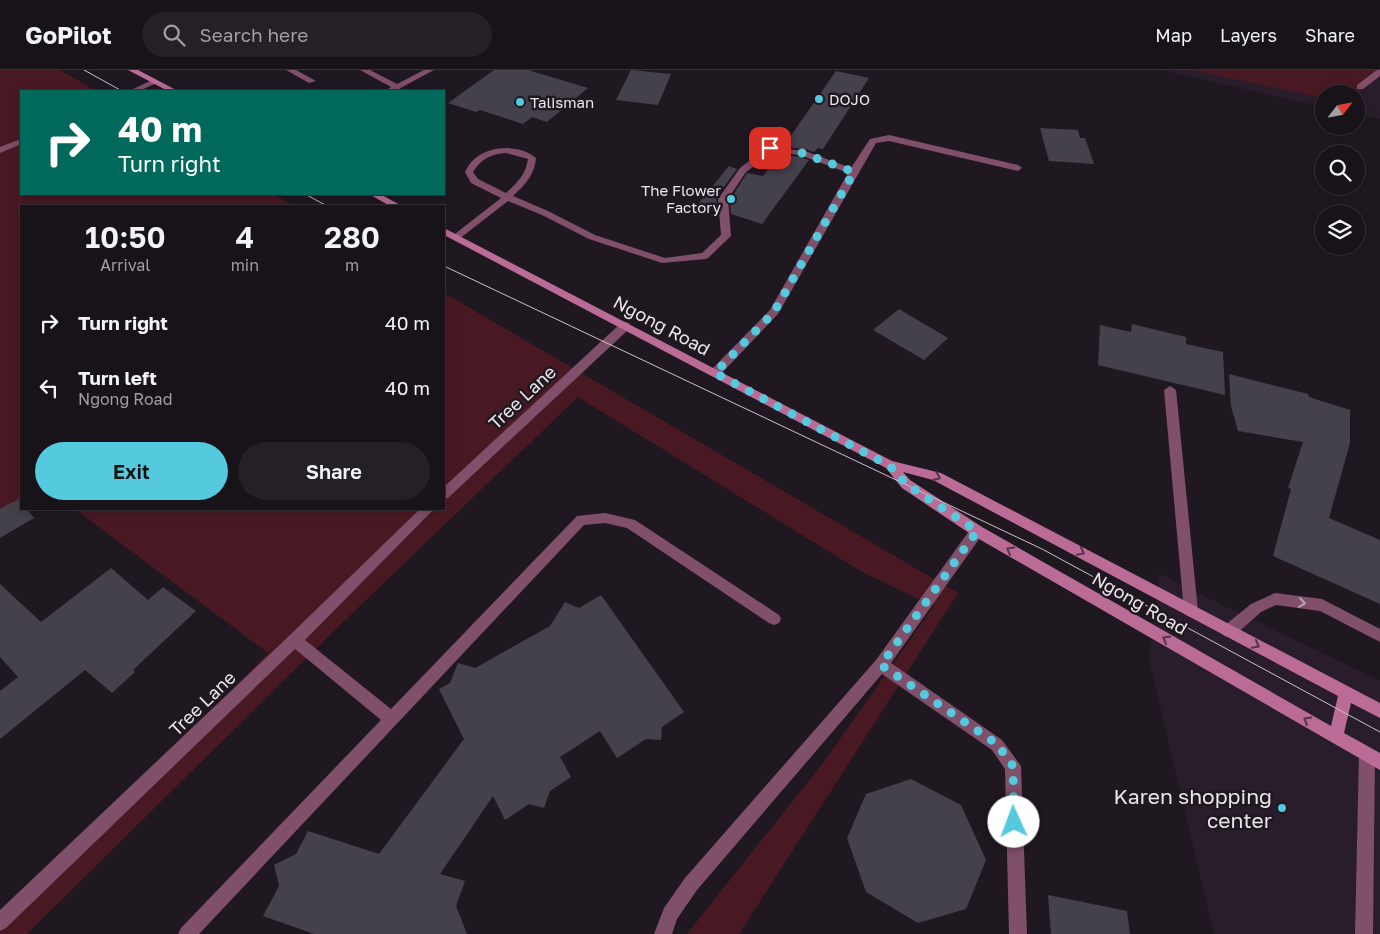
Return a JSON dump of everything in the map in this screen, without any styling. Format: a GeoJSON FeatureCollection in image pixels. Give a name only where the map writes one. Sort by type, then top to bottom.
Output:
{"type":"FeatureCollection","features":[{"type":"Feature","properties":{"kind":"main road"},"geometry":{"type":"LineString","coordinates":[[132,70],[172,90]]}},
{"type":"Feature","properties":{"kind":"main road"},"geometry":{"type":"LineString","coordinates":[[375,195],[395,205]]}},
{"type":"Feature","properties":{"kind":"main road","name":"Ngong Road"},"geometry":{"type":"LineString","coordinates":[[445,232],[890,466],[916,470],[936,476],[1380,711]]}},
{"type":"Feature","properties":{"kind":"main road","name":"Ngong Road"},"geometry":{"type":"LineString","coordinates":[[890,466],[906,484],[977,531],[1374,758]]}},
{"type":"Feature","properties":{"kind":"main road"},"geometry":{"type":"LineString","coordinates":[[1336,737],[1346,693]]}},
{"type":"Feature","properties":{"kind":"street"},"geometry":{"type":"LineString","coordinates":[[290,70],[312,81]]}},
{"type":"Feature","properties":{"kind":"street"},"geometry":{"type":"LineString","coordinates":[[364,70],[393,89],[430,70]]}},
{"type":"Feature","properties":{"kind":"street"},"geometry":{"type":"LineString","coordinates":[[1363,85],[1380,72]]}},
{"type":"Feature","properties":{"kind":"street"},"geometry":{"type":"LineString","coordinates":[[135,90],[155,82]]}},
{"type":"Feature","properties":{"kind":"street"},"geometry":{"type":"LineString","coordinates":[[715,373],[774,312],[867,148],[873,141],[889,138],[1018,168]]}},
{"type":"Feature","properties":{"kind":"street"},"geometry":{"type":"LineString","coordinates":[[0,150],[20,141]]}},
{"type":"Feature","properties":{"kind":"street"},"geometry":{"type":"LineString","coordinates":[[456,237],[506,197],[521,186],[533,164],[532,158],[523,152],[507,150],[491,152],[477,161],[469,172],[474,181],[506,197],[545,213],[592,237],[665,260],[705,256],[726,236],[723,199],[743,170],[770,148],[802,153],[854,172]]}},
{"type":"Feature","properties":{"kind":"street","name":"Tree Lane"},"geometry":{"type":"LineString","coordinates":[[445,493],[625,326]]}},
{"type":"Feature","properties":{"kind":"street"},"geometry":{"type":"LineString","coordinates":[[1170,390],[1191,611]]}},
{"type":"Feature","properties":{"kind":"street","name":"Tree Lane"},"geometry":{"type":"LineString","coordinates":[[0,922],[295,640],[427,510]]}},
{"type":"Feature","properties":{"kind":"street"},"geometry":{"type":"LineString","coordinates":[[187,934],[581,520],[605,518],[630,524],[774,619]]}},
{"type":"Feature","properties":{"kind":"street"},"geometry":{"type":"LineString","coordinates":[[662,934],[670,914],[691,884],[881,665],[977,531]]}},
{"type":"Feature","properties":{"kind":"street"},"geometry":{"type":"LineString","coordinates":[[1228,631],[1256,608],[1275,599],[1322,605],[1380,636]]}},
{"type":"Feature","properties":{"kind":"street"},"geometry":{"type":"LineString","coordinates":[[295,640],[392,719]]}},
{"type":"Feature","properties":{"kind":"street"},"geometry":{"type":"LineString","coordinates":[[881,665],[997,744],[1013,766],[1018,934]]}},
{"type":"Feature","properties":{"kind":"street"},"geometry":{"type":"LineString","coordinates":[[1364,934],[1374,758]]}},
{"type":"Feature","properties":{"kind":"shaded area"},"geometry":{"type":"Polygon","coordinates":[[[0,70],[60,70],[94,90],[20,90],[20,195],[275,195],[292,205],[20,205],[20,510],[24,510],[0,527],[0,70]]]}},
{"type":"Feature","properties":{"kind":"shaded area"},"geometry":{"type":"Polygon","coordinates":[[[1161,70],[1380,70],[1380,119],[1365,116],[1365,85],[1315,85],[1315,105],[1161,70]]]}},
{"type":"Feature","properties":{"kind":"shaded area"},"geometry":{"type":"Polygon","coordinates":[[[1192,70],[1380,70],[1380,76],[1365,87],[1365,85],[1315,85],[1315,96],[1192,70]]]}},
{"type":"Feature","properties":{"kind":"shaded area"},"geometry":{"type":"Polygon","coordinates":[[[445,294],[958,593],[739,934],[687,934],[823,763],[934,606],[864,573],[578,397],[344,621],[27,934],[0,934],[268,653],[76,510],[445,510],[445,294]]]}},
{"type":"Feature","properties":{"kind":"shaded area","name":"Karen shopping center"},"geometry":{"type":"Polygon","coordinates":[[[1159,574],[1380,681],[1380,934],[1214,934],[1149,659],[1159,574]]]}},
{"type":"Feature","properties":{"kind":"building"},"geometry":{"type":"Polygon","coordinates":[[[494,70],[528,70],[588,88],[547,122],[532,117],[523,124],[480,110],[476,112],[448,103],[494,70]]]}},
{"type":"Feature","properties":{"kind":"building"},"geometry":{"type":"Polygon","coordinates":[[[631,70],[671,74],[658,105],[616,100],[631,70]]]}},
{"type":"Feature","properties":{"kind":"building"},"geometry":{"type":"Polygon","coordinates":[[[836,71],[869,78],[823,149],[818,148],[814,152],[805,149],[783,147],[836,71]]]}},
{"type":"Feature","properties":{"kind":"building"},"geometry":{"type":"Polygon","coordinates":[[[1040,128],[1078,130],[1080,138],[1085,138],[1094,164],[1049,161],[1040,128]]]}},
{"type":"Feature","properties":{"kind":"building"},"geometry":{"type":"Polygon","coordinates":[[[778,154],[809,160],[762,224],[731,214],[730,200],[747,173],[763,176],[778,154]]]}},
{"type":"Feature","properties":{"kind":"building"},"geometry":{"type":"Polygon","coordinates":[[[729,166],[737,169],[716,198],[717,210],[698,204],[729,166]]]}},
{"type":"Feature","properties":{"kind":"building"},"geometry":{"type":"Polygon","coordinates":[[[899,309],[948,338],[924,360],[873,330],[899,309]]]}},
{"type":"Feature","properties":{"kind":"building"},"geometry":{"type":"Polygon","coordinates":[[[1132,324],[1186,337],[1186,344],[1223,352],[1225,395],[1098,365],[1100,325],[1131,332],[1132,324]]]}},
{"type":"Feature","properties":{"kind":"building"},"geometry":{"type":"Polygon","coordinates":[[[1229,374],[1308,394],[1309,397],[1350,410],[1350,443],[1329,518],[1380,540],[1380,604],[1273,556],[1291,489],[1288,488],[1303,442],[1238,431],[1231,406],[1229,374]]]}},
{"type":"Feature","properties":{"kind":"building"},"geometry":{"type":"Polygon","coordinates":[[[20,498],[20,510],[28,510],[34,518],[0,538],[0,509],[20,498]]]}},
{"type":"Feature","properties":{"kind":"building"},"geometry":{"type":"Polygon","coordinates":[[[111,568],[148,600],[163,587],[196,611],[133,670],[135,672],[112,693],[85,670],[0,739],[0,691],[18,677],[0,657],[0,584],[41,622],[111,568]]]}},
{"type":"Feature","properties":{"kind":"building"},"geometry":{"type":"Polygon","coordinates":[[[601,595],[684,712],[662,727],[661,740],[646,739],[617,758],[600,731],[560,757],[571,777],[550,791],[544,808],[529,804],[505,820],[493,796],[440,874],[465,881],[456,906],[467,934],[314,934],[263,916],[279,886],[274,865],[296,854],[308,831],[379,854],[464,739],[439,689],[450,683],[458,663],[475,668],[550,626],[565,602],[579,608],[601,595]]]}},
{"type":"Feature","properties":{"kind":"building"},"geometry":{"type":"Polygon","coordinates":[[[911,779],[961,805],[986,860],[966,909],[918,923],[866,892],[847,838],[866,794],[911,779]]]}},
{"type":"Feature","properties":{"kind":"building"},"geometry":{"type":"Polygon","coordinates":[[[1048,895],[1127,911],[1130,934],[1051,934],[1048,895]]]}},
{"type":"Feature","properties":{"kind":"tram line"},"geometry":{"type":"LineString","coordinates":[[84,70],[120,90]]}},
{"type":"Feature","properties":{"kind":"tram line"},"geometry":{"type":"LineString","coordinates":[[307,195],[325,205]]}},
{"type":"Feature","properties":{"kind":"tram line"},"geometry":{"type":"LineString","coordinates":[[445,266],[1042,549],[1380,732]]}},
{"type":"Feature","properties":{"kind":"place","name":"DOJO"},"geometry":{"type":"Point","coordinates":[819,99]}},
{"type":"Feature","properties":{"kind":"place","name":"Talisman"},"geometry":{"type":"Point","coordinates":[520,102]}},
{"type":"Feature","properties":{"kind":"place","name":"The Flower Factory"},"geometry":{"type":"Point","coordinates":[731,199]}},
{"type":"Feature","properties":{"kind":"place","name":"Karen shopping center"},"geometry":{"type":"Point","coordinates":[1282,808]}},
{"type":"Feature","properties":{"kind":"route"},"geometry":{"type":"LineString","coordinates":[[770,148],[802,153],[854,172],[774,312],[715,373],[890,466],[906,484],[977,531],[881,665],[997,744],[1013,766],[1014,822]]}}]}
